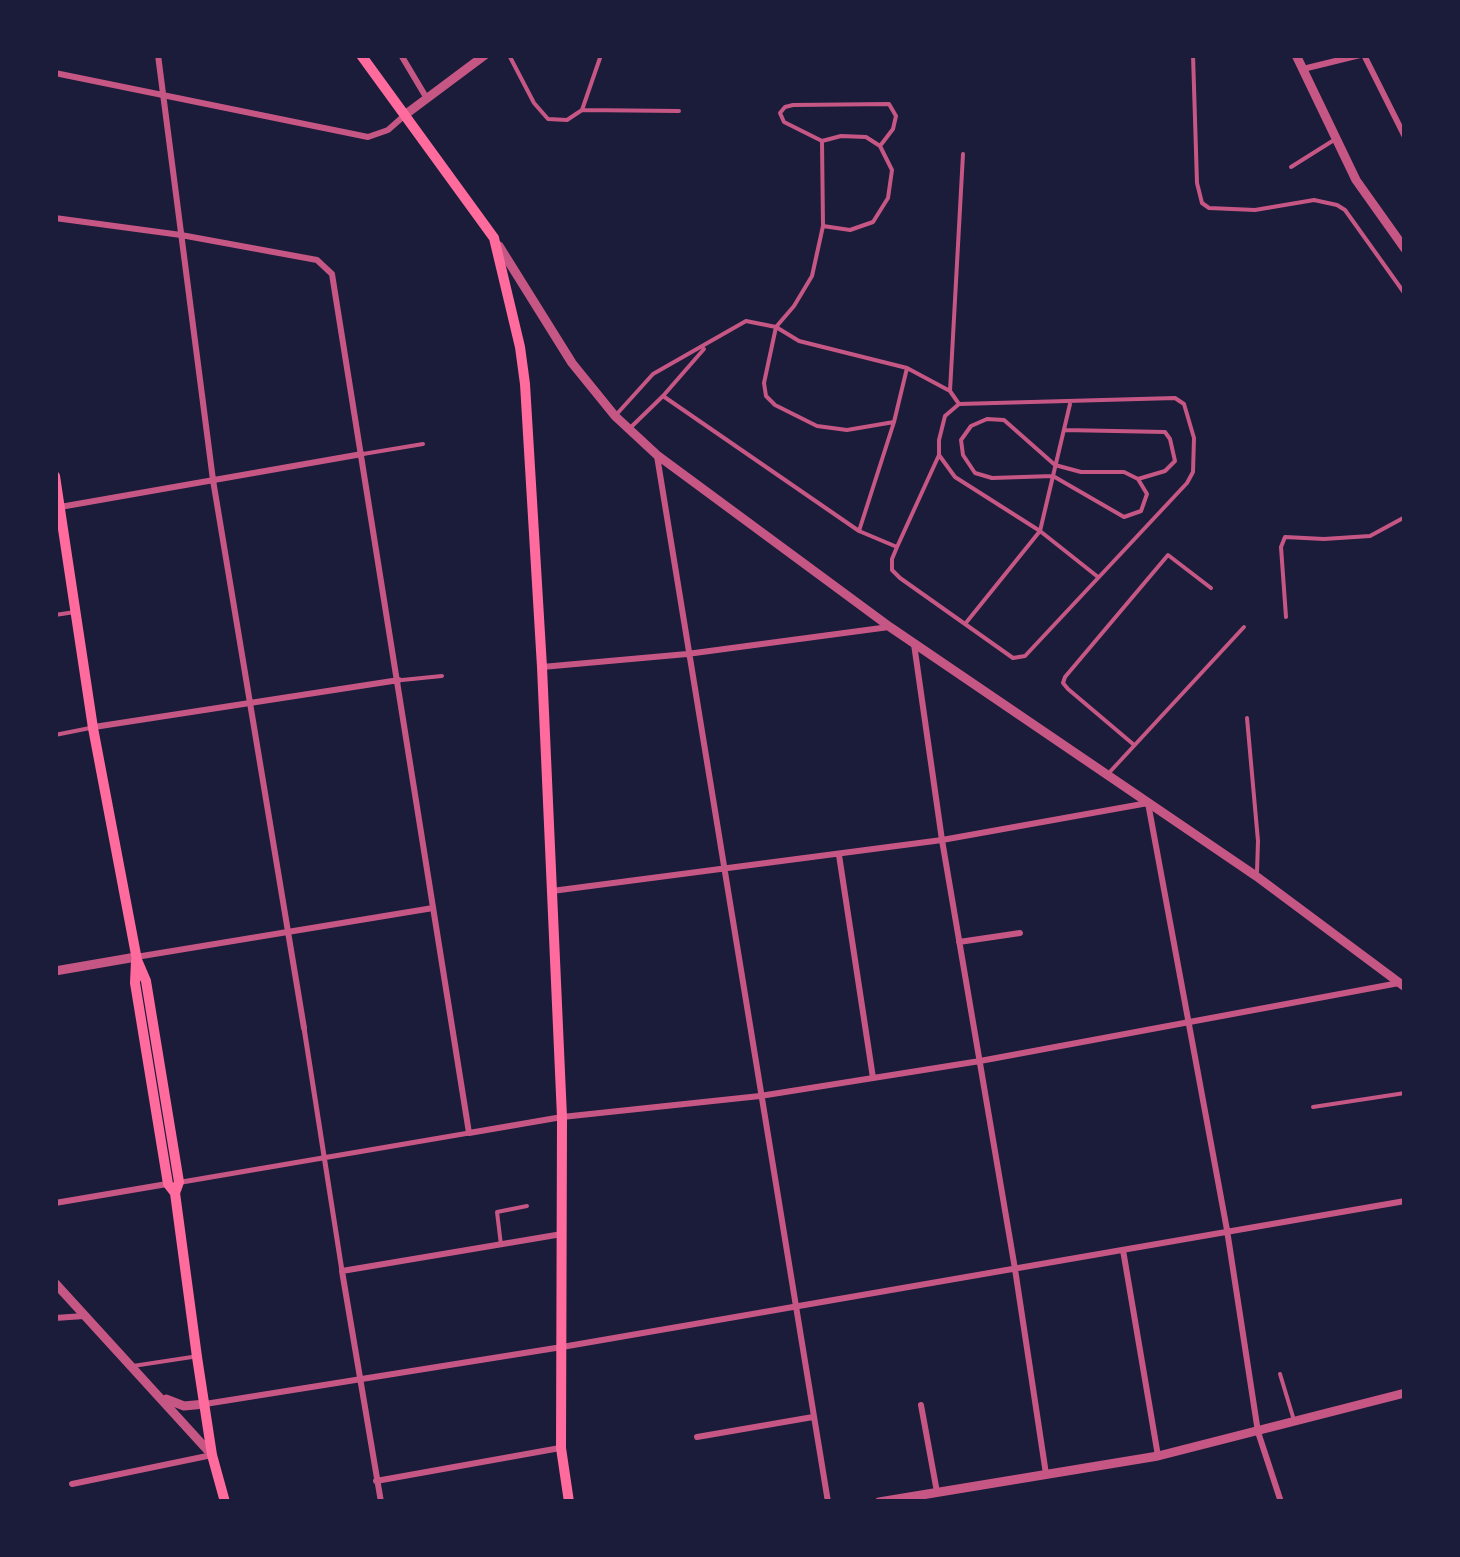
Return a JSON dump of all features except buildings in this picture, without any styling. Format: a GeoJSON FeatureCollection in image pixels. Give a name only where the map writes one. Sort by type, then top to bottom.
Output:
{"type":"FeatureCollection","features":[{"type":"Feature","properties":{"kind":"main road"},"geometry":{"type":"LineString","coordinates":[[361,55],[494,238],[526,384],[562,1117],[562,1448],[570,1502]]}},
{"type":"Feature","properties":{"kind":"main road"},"geometry":{"type":"LineString","coordinates":[[55,476],[93,728],[136,959],[146,981],[197,1357],[212,1455],[224,1502]]}},
{"type":"Feature","properties":{"kind":"street"},"geometry":{"type":"LineString","coordinates":[[158,55],[213,480],[381,1502]]}},
{"type":"Feature","properties":{"kind":"street"},"geometry":{"type":"LineString","coordinates":[[402,55],[426,97]]}},
{"type":"Feature","properties":{"kind":"street"},"geometry":{"type":"LineString","coordinates":[[55,73],[368,138],[388,130],[484,55]]}},
{"type":"Feature","properties":{"kind":"street"},"geometry":{"type":"LineString","coordinates":[[1296,55],[1356,180],[1405,250]]}},
{"type":"Feature","properties":{"kind":"street"},"geometry":{"type":"LineString","coordinates":[[1302,70],[1362,55],[1405,137]]}},
{"type":"Feature","properties":{"kind":"street"},"geometry":{"type":"LineString","coordinates":[[55,218],[182,235],[316,260],[332,274],[469,1133]]}},
{"type":"Feature","properties":{"kind":"street"},"geometry":{"type":"LineString","coordinates":[[494,238],[572,362],[616,416],[656,455],[890,626],[1256,876],[1403,985]]}},
{"type":"Feature","properties":{"kind":"street"},"geometry":{"type":"LineString","coordinates":[[60,506],[362,454]]}},
{"type":"Feature","properties":{"kind":"street"},"geometry":{"type":"LineString","coordinates":[[656,455],[828,1502]]}},
{"type":"Feature","properties":{"kind":"street"},"geometry":{"type":"LineString","coordinates":[[542,667],[688,654],[890,626]]}},
{"type":"Feature","properties":{"kind":"street"},"geometry":{"type":"LineString","coordinates":[[914,643],[942,840],[1046,1474]]}},
{"type":"Feature","properties":{"kind":"street"},"geometry":{"type":"LineString","coordinates":[[93,728],[399,680]]}},
{"type":"Feature","properties":{"kind":"street"},"geometry":{"type":"LineString","coordinates":[[551,891],[942,840],[1148,803]]}},
{"type":"Feature","properties":{"kind":"street"},"geometry":{"type":"LineString","coordinates":[[1148,803],[1226,1230],[1258,1432],[1281,1502]]}},
{"type":"Feature","properties":{"kind":"street"},"geometry":{"type":"LineString","coordinates":[[839,855],[873,1078]]}},
{"type":"Feature","properties":{"kind":"street"},"geometry":{"type":"LineString","coordinates":[[55,971],[434,908]]}},
{"type":"Feature","properties":{"kind":"street"},"geometry":{"type":"LineString","coordinates":[[959,942],[1020,934]]}},
{"type":"Feature","properties":{"kind":"street"},"geometry":{"type":"LineString","coordinates":[[55,1203],[174,1186],[562,1117],[760,1096],[980,1061],[1189,1020],[1403,985]]}},
{"type":"Feature","properties":{"kind":"street"},"geometry":{"type":"LineString","coordinates":[[155,1393],[184,1406],[205,1404],[562,1347],[1405,1201]]}},
{"type":"Feature","properties":{"kind":"street"},"geometry":{"type":"LineString","coordinates":[[342,1271],[563,1234]]}},
{"type":"Feature","properties":{"kind":"street"},"geometry":{"type":"LineString","coordinates":[[1124,1250],[1158,1456]]}},
{"type":"Feature","properties":{"kind":"street"},"geometry":{"type":"LineString","coordinates":[[55,1284],[212,1455]]}},
{"type":"Feature","properties":{"kind":"street"},"geometry":{"type":"LineString","coordinates":[[55,1318],[85,1316]]}},
{"type":"Feature","properties":{"kind":"street"},"geometry":{"type":"LineString","coordinates":[[879,1502],[1158,1456],[1405,1393]]}},
{"type":"Feature","properties":{"kind":"street"},"geometry":{"type":"LineString","coordinates":[[921,1405],[937,1492]]}},
{"type":"Feature","properties":{"kind":"street"},"geometry":{"type":"LineString","coordinates":[[698,1437],[813,1416]]}},
{"type":"Feature","properties":{"kind":"street"},"geometry":{"type":"LineString","coordinates":[[376,1481],[562,1448]]}},
{"type":"Feature","properties":{"kind":"street"},"geometry":{"type":"LineString","coordinates":[[72,1484],[212,1455]]}},
{"type":"Feature","properties":{"kind":"lane"},"geometry":{"type":"LineString","coordinates":[[508,55],[534,103],[548,118],[566,120],[582,110],[679,111]]}},
{"type":"Feature","properties":{"kind":"lane"},"geometry":{"type":"LineString","coordinates":[[582,110],[602,55]]}},
{"type":"Feature","properties":{"kind":"lane"},"geometry":{"type":"LineString","coordinates":[[1193,55],[1197,183],[1202,203],[1209,208],[1256,210],[1314,200],[1337,204],[1346,210],[1405,294]]}},
{"type":"Feature","properties":{"kind":"lane"},"geometry":{"type":"LineString","coordinates":[[823,226],[850,230],[873,222],[888,198],[892,170],[880,146],[866,137],[841,136],[822,141],[784,122],[780,113],[793,105],[889,104],[896,116],[894,129],[880,146]]}},
{"type":"Feature","properties":{"kind":"lane"},"geometry":{"type":"LineString","coordinates":[[1292,168],[1334,140]]}},
{"type":"Feature","properties":{"kind":"lane"},"geometry":{"type":"LineString","coordinates":[[822,141],[823,226],[812,276],[776,327],[764,383],[766,396],[775,405],[817,426],[847,430],[894,422]]}},
{"type":"Feature","properties":{"kind":"lane"},"geometry":{"type":"LineString","coordinates":[[950,391],[963,154]]}},
{"type":"Feature","properties":{"kind":"lane"},"geometry":{"type":"LineString","coordinates":[[616,416],[654,374],[746,322],[776,327],[799,341],[907,368],[950,391],[959,404]]}},
{"type":"Feature","properties":{"kind":"lane"},"geometry":{"type":"LineString","coordinates":[[629,428],[663,396],[704,347]]}},
{"type":"Feature","properties":{"kind":"lane"},"geometry":{"type":"LineString","coordinates":[[859,531],[907,368]]}},
{"type":"Feature","properties":{"kind":"lane"},"geometry":{"type":"LineString","coordinates":[[663,396],[859,531],[896,547]]}},
{"type":"Feature","properties":{"kind":"lane"},"geometry":{"type":"LineString","coordinates":[[1175,398],[1184,404],[1194,438],[1192,472],[1187,483],[1025,656],[1013,658],[892,570],[896,547],[939,455],[945,416],[959,404],[1175,398]]}},
{"type":"Feature","properties":{"kind":"lane"},"geometry":{"type":"LineString","coordinates":[[965,624],[1040,531],[1070,402]]}},
{"type":"Feature","properties":{"kind":"lane"},"geometry":{"type":"LineString","coordinates":[[987,418],[1004,420],[1055,465],[1080,472],[1124,472],[1138,478],[1147,494],[1141,512],[1124,517],[1054,476],[992,478],[975,473],[963,456],[960,440],[971,426],[987,418]]}},
{"type":"Feature","properties":{"kind":"lane"},"geometry":{"type":"LineString","coordinates":[[1064,430],[1165,432],[1175,461],[1165,471],[1138,478]]}},
{"type":"Feature","properties":{"kind":"lane"},"geometry":{"type":"LineString","coordinates":[[362,454],[422,444]]}},
{"type":"Feature","properties":{"kind":"lane"},"geometry":{"type":"LineString","coordinates":[[939,455],[954,477],[1040,531],[1098,577]]}},
{"type":"Feature","properties":{"kind":"lane"},"geometry":{"type":"LineString","coordinates":[[1286,617],[1281,547],[1286,537],[1324,540],[1370,536],[1405,516]]}},
{"type":"Feature","properties":{"kind":"lane"},"geometry":{"type":"LineString","coordinates":[[1133,744],[1068,689],[1063,683],[1065,677],[1168,555],[1211,588]]}},
{"type":"Feature","properties":{"kind":"lane"},"geometry":{"type":"LineString","coordinates":[[55,616],[76,612]]}},
{"type":"Feature","properties":{"kind":"lane"},"geometry":{"type":"LineString","coordinates":[[1107,775],[1244,627]]}},
{"type":"Feature","properties":{"kind":"lane"},"geometry":{"type":"LineString","coordinates":[[399,680],[442,676]]}},
{"type":"Feature","properties":{"kind":"lane"},"geometry":{"type":"LineString","coordinates":[[1247,718],[1258,841],[1256,876]]}},
{"type":"Feature","properties":{"kind":"lane"},"geometry":{"type":"LineString","coordinates":[[55,735],[93,728]]}},
{"type":"Feature","properties":{"kind":"lane"},"geometry":{"type":"LineString","coordinates":[[1313,1107],[1405,1093]]}},
{"type":"Feature","properties":{"kind":"lane"},"geometry":{"type":"LineString","coordinates":[[500,1244],[497,1212],[526,1206]]}},
{"type":"Feature","properties":{"kind":"lane"},"geometry":{"type":"LineString","coordinates":[[131,1367],[197,1357]]}},
{"type":"Feature","properties":{"kind":"lane"},"geometry":{"type":"LineString","coordinates":[[1280,1374],[1294,1422]]}}]}
